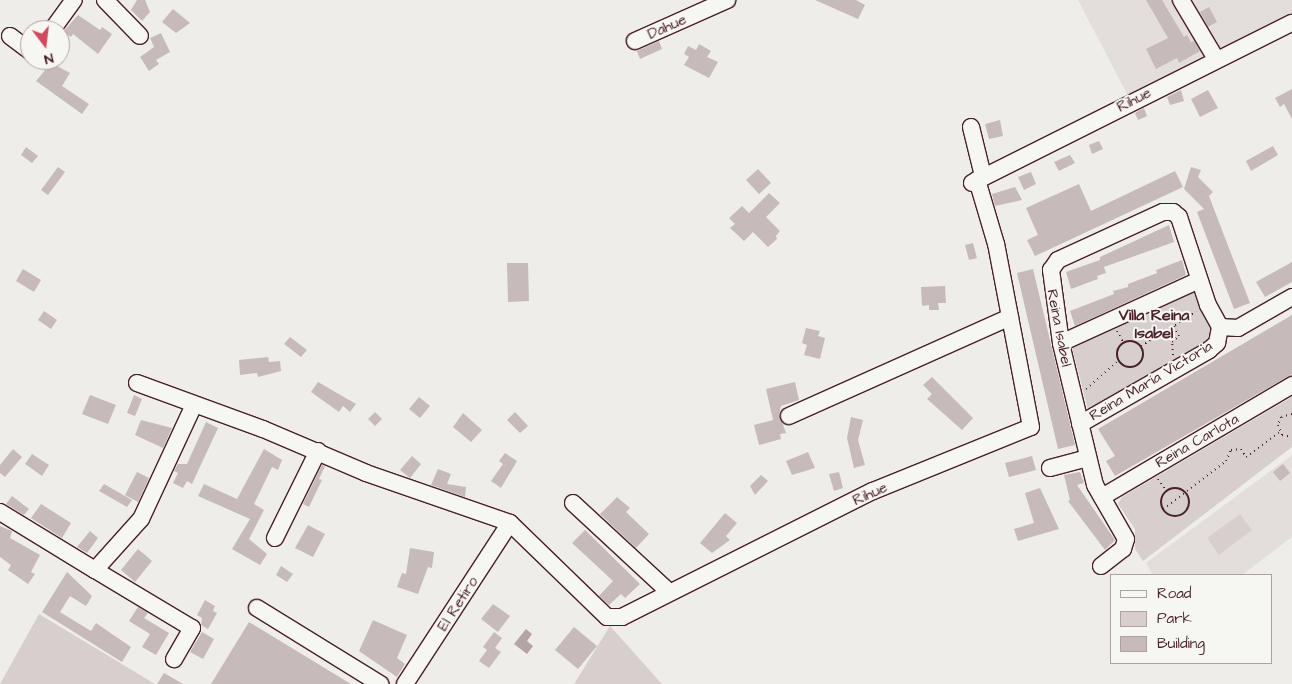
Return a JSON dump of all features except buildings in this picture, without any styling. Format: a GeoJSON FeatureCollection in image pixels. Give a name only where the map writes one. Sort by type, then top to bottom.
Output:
{"type":"FeatureCollection","features":[{"type":"Feature","properties":{"kind":"street"},"geometry":{"type":"LineString","coordinates":[[59,20],[74,0]]}},
{"type":"Feature","properties":{"kind":"street"},"geometry":{"type":"LineString","coordinates":[[105,0],[140,36]]}},
{"type":"Feature","properties":{"kind":"street","name":"Dahue"},"geometry":{"type":"LineString","coordinates":[[635,41],[727,0]]}},
{"type":"Feature","properties":{"kind":"street"},"geometry":{"type":"LineString","coordinates":[[1181,0],[1216,59]]}},
{"type":"Feature","properties":{"kind":"street","name":"Rihue"},"geometry":{"type":"LineString","coordinates":[[510,523],[607,617],[622,617],[668,591],[873,491],[1031,427],[996,244],[977,180],[1216,59],[1292,23]]}},
{"type":"Feature","properties":{"kind":"street"},"geometry":{"type":"LineString","coordinates":[[10,36],[20,44]]}},
{"type":"Feature","properties":{"kind":"street"},"geometry":{"type":"LineString","coordinates":[[971,127],[977,180]]}},
{"type":"Feature","properties":{"kind":"street","name":"Reina Isabel"},"geometry":{"type":"LineString","coordinates":[[1101,566],[1122,549],[1126,538],[1095,486],[1061,342],[1051,283],[1051,270],[1055,263],[1162,212],[1173,212],[1179,217],[1208,305],[1220,327]]}},
{"type":"Feature","properties":{"kind":"street"},"geometry":{"type":"LineString","coordinates":[[1061,342],[1199,280]]}},
{"type":"Feature","properties":{"kind":"street","name":"Reina María Victoria"},"geometry":{"type":"LineString","coordinates":[[1080,424],[1176,369],[1217,343],[1220,327],[1238,328],[1292,297]]}},
{"type":"Feature","properties":{"kind":"street"},"geometry":{"type":"LineString","coordinates":[[789,416],[1010,317]]}},
{"type":"Feature","properties":{"kind":"street"},"geometry":{"type":"LineString","coordinates":[[137,383],[318,451],[366,474],[510,523]]}},
{"type":"Feature","properties":{"kind":"street","name":"Reina Carlota"},"geometry":{"type":"LineString","coordinates":[[1102,497],[1292,385]]}},
{"type":"Feature","properties":{"kind":"street"},"geometry":{"type":"LineString","coordinates":[[95,570],[141,518],[194,405]]}},
{"type":"Feature","properties":{"kind":"street"},"geometry":{"type":"LineString","coordinates":[[275,538],[318,451]]}},
{"type":"Feature","properties":{"kind":"street"},"geometry":{"type":"LineString","coordinates":[[1050,468],[1088,458]]}},
{"type":"Feature","properties":{"kind":"street"},"geometry":{"type":"LineString","coordinates":[[573,503],[668,591]]}},
{"type":"Feature","properties":{"kind":"street"},"geometry":{"type":"LineString","coordinates":[[0,512],[192,628],[174,659]]}},
{"type":"Feature","properties":{"kind":"street","name":"El Retiro"},"geometry":{"type":"LineString","coordinates":[[405,684],[510,523]]}},
{"type":"Feature","properties":{"kind":"street"},"geometry":{"type":"LineString","coordinates":[[257,608],[380,684]]}},
{"type":"Feature","properties":{"kind":"path"},"geometry":{"type":"LineString","coordinates":[[1140,346],[1208,305]]}},
{"type":"Feature","properties":{"kind":"path"},"geometry":{"type":"LineString","coordinates":[[1174,326],[1180,336],[1171,346],[1176,369]]}},
{"type":"Feature","properties":{"kind":"path"},"geometry":{"type":"LineString","coordinates":[[1132,341],[1140,346],[1143,357],[1138,364],[1130,368],[1118,361],[1116,353],[1123,342],[1132,341]]}},
{"type":"Feature","properties":{"kind":"path"},"geometry":{"type":"LineString","coordinates":[[1074,400],[1118,361]]}},
{"type":"Feature","properties":{"kind":"path"},"geometry":{"type":"LineString","coordinates":[[1280,432],[1279,421],[1284,415],[1292,414]]}},
{"type":"Feature","properties":{"kind":"path"},"geometry":{"type":"LineString","coordinates":[[1280,432],[1292,437]]}},
{"type":"Feature","properties":{"kind":"path"},"geometry":{"type":"LineString","coordinates":[[1163,509],[1226,462],[1231,450],[1241,450],[1246,458],[1280,432]]}},
{"type":"Feature","properties":{"kind":"path"},"geometry":{"type":"LineString","coordinates":[[1176,488],[1186,492],[1190,504],[1185,513],[1172,516],[1163,509],[1162,498],[1167,491],[1176,488]]}},
{"type":"Feature","properties":{"kind":"shaded area"},"geometry":{"type":"Polygon","coordinates":[[[1078,0],[1292,0],[1292,14],[1128,96],[1078,0]]]}},
{"type":"Feature","properties":{"kind":"shaded area"},"geometry":{"type":"Polygon","coordinates":[[[1292,455],[1292,537],[1243,574],[1152,574],[1146,563],[1292,455]]]}},
{"type":"Feature","properties":{"kind":"shaded area"},"geometry":{"type":"Polygon","coordinates":[[[526,629],[532,634],[527,641],[533,646],[527,654],[514,644],[526,629]]]}},
{"type":"Feature","properties":{"kind":"green space"},"geometry":{"type":"Polygon","coordinates":[[[1195,290],[1213,334],[1209,341],[1088,410],[1072,347],[1195,290]]]}},
{"type":"Feature","properties":{"kind":"green space"},"geometry":{"type":"Polygon","coordinates":[[[1292,397],[1292,447],[1143,561],[1135,549],[1135,529],[1118,504],[1122,497],[1292,397]]]}},
{"type":"Feature","properties":{"kind":"green space"},"geometry":{"type":"Polygon","coordinates":[[[1240,514],[1252,530],[1219,555],[1207,538],[1240,514]]]}},
{"type":"Feature","properties":{"kind":"green space"},"geometry":{"type":"Polygon","coordinates":[[[39,614],[155,684],[0,684],[39,614]]]}},
{"type":"Feature","properties":{"kind":"green space"},"geometry":{"type":"Polygon","coordinates":[[[610,626],[662,684],[574,684],[610,626]]]}},
{"type":"Feature","properties":{"kind":"district","name":"Villa Reina Isabel"},"geometry":{"type":"Point","coordinates":[1154,324]}}]}
